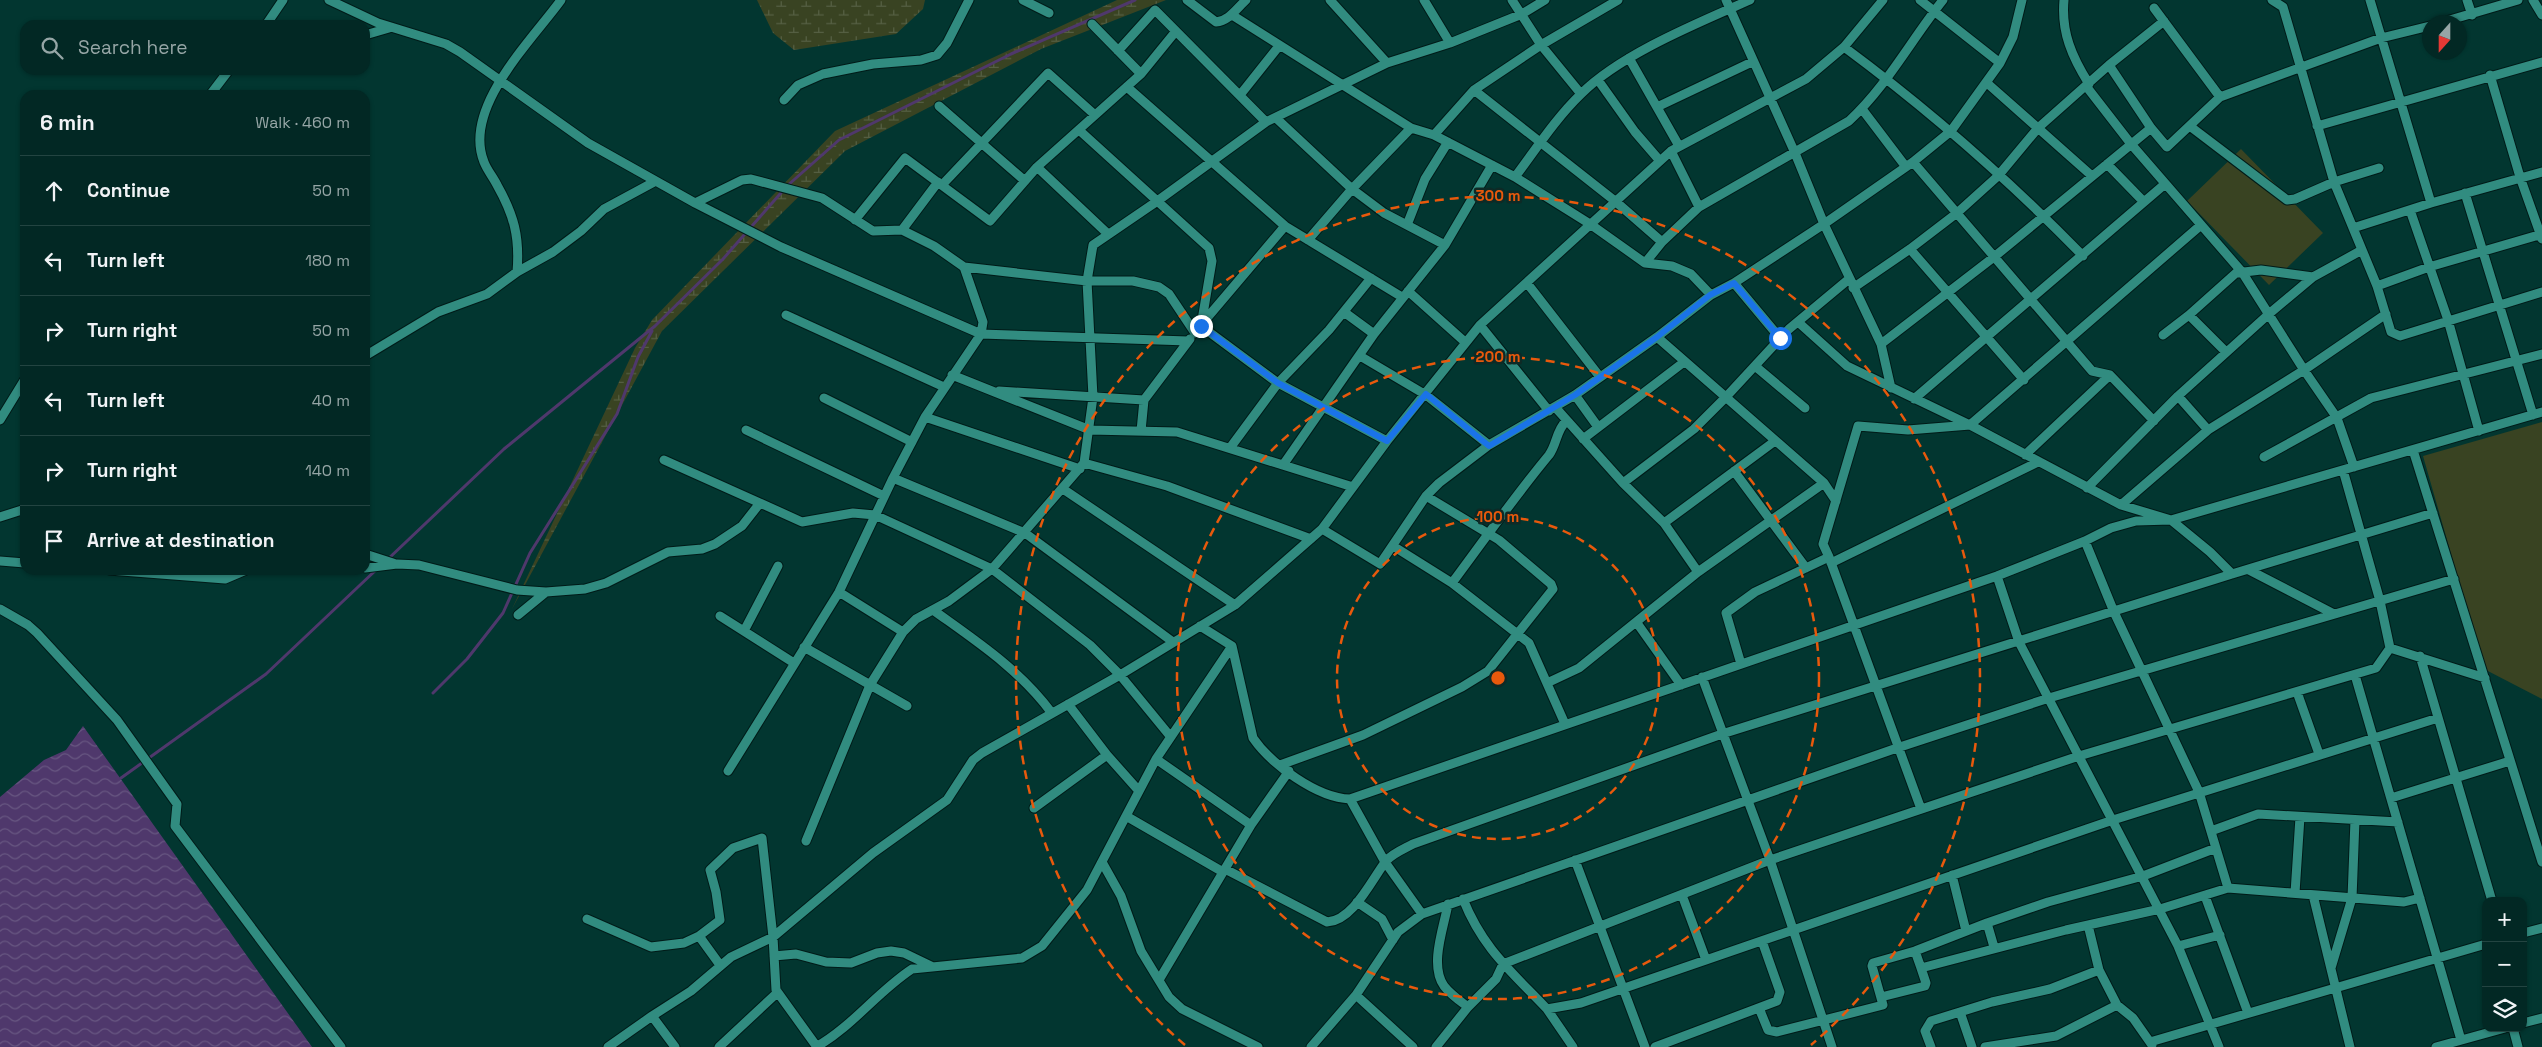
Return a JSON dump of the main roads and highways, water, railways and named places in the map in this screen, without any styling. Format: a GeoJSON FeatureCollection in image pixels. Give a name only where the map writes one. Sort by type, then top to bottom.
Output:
{"type":"FeatureCollection","features":[{"type":"Feature","properties":{"kind":"water"},"geometry":{"type":"Polygon","coordinates":[[[83,726],[312,1047],[0,1047],[0,797],[44,760],[66,750],[83,726]]]}},
{"type":"Feature","properties":{"kind":"waterway"},"geometry":{"type":"LineString","coordinates":[[387,560],[504,449],[655,326],[723,259],[787,186],[839,140],[1011,54],[1135,0]]}},
{"type":"Feature","properties":{"kind":"waterway"},"geometry":{"type":"LineString","coordinates":[[433,693],[467,659],[503,613],[530,553],[617,414],[638,357],[652,331]]}},
{"type":"Feature","properties":{"kind":"waterway"},"geometry":{"type":"LineString","coordinates":[[121,778],[266,674],[377,569]]}}]}
